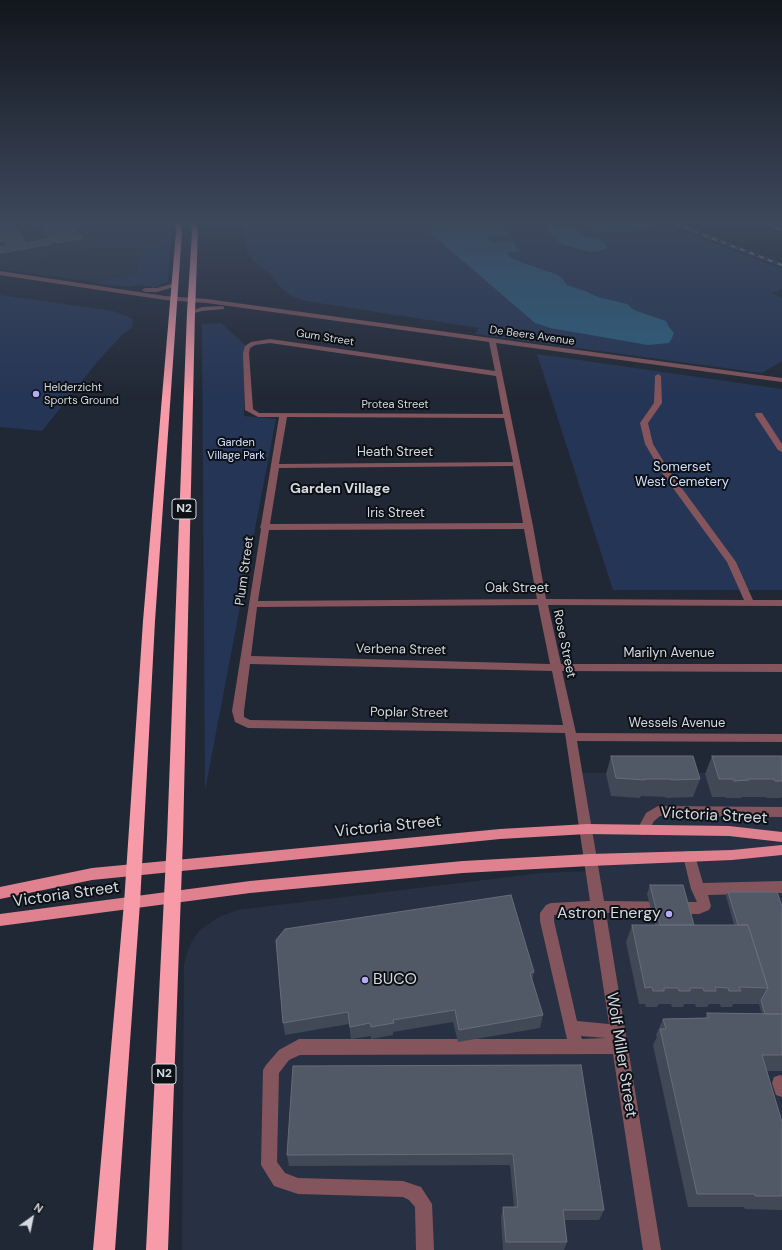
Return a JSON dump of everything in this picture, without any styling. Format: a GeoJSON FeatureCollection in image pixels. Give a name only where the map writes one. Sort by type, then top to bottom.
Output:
{"type":"FeatureCollection","features":[{"type":"Feature","properties":{"kind":"highway","name":"N2"},"geometry":{"type":"LineString","coordinates":[[104,1250],[132,903],[149,621],[175,280]]}},
{"type":"Feature","properties":{"kind":"highway","name":"N2"},"geometry":{"type":"LineString","coordinates":[[157,1250],[172,867],[175,838],[193,280]]}},
{"type":"Feature","properties":{"kind":"main road","name":"Victoria Street"},"geometry":{"type":"LineString","coordinates":[[0,893],[92,874],[416,841],[500,834],[587,829],[729,832],[782,837]]}},
{"type":"Feature","properties":{"kind":"main road","name":"Victoria Street"},"geometry":{"type":"LineString","coordinates":[[0,920],[250,887],[455,867],[732,855],[782,850]]}},
{"type":"Feature","properties":{"kind":"street","name":"De Beers Avenue"},"geometry":{"type":"LineString","coordinates":[[46,280],[174,298],[191,306],[202,309],[216,308],[278,311]]}},
{"type":"Feature","properties":{"kind":"street","name":"De Beers Avenue"},"geometry":{"type":"LineString","coordinates":[[117,290],[158,290],[175,285]]}},
{"type":"Feature","properties":{"kind":"street","name":"De Beers Avenue"},"geometry":{"type":"LineString","coordinates":[[191,306],[278,311],[782,380]]}},
{"type":"Feature","properties":{"kind":"street","name":"Rose Street"},"geometry":{"type":"LineString","coordinates":[[492,340],[555,667],[571,733],[587,829],[590,860]]}},
{"type":"Feature","properties":{"kind":"street","name":"Gum Street"},"geometry":{"type":"LineString","coordinates":[[283,416],[258,415],[249,410],[246,353],[247,347],[252,343],[270,341],[498,374]]}},
{"type":"Feature","properties":{"kind":"street"},"geometry":{"type":"LineString","coordinates":[[658,376],[658,402],[644,423],[649,444],[666,473],[731,562],[750,603]]}},
{"type":"Feature","properties":{"kind":"street"},"geometry":{"type":"LineString","coordinates":[[759,415],[782,450]]}},
{"type":"Feature","properties":{"kind":"street","name":"Protea Street"},"geometry":{"type":"LineString","coordinates":[[283,416],[507,416]]}},
{"type":"Feature","properties":{"kind":"street","name":"Plum Street"},"geometry":{"type":"LineString","coordinates":[[248,724],[239,718],[238,710],[264,527],[283,416]]}},
{"type":"Feature","properties":{"kind":"street","name":"Heath Street"},"geometry":{"type":"LineString","coordinates":[[274,466],[517,464]]}},
{"type":"Feature","properties":{"kind":"street","name":"Iris Street"},"geometry":{"type":"LineString","coordinates":[[264,527],[529,526]]}},
{"type":"Feature","properties":{"kind":"street","name":"Oak Street"},"geometry":{"type":"LineString","coordinates":[[253,604],[542,602],[782,603]]}},
{"type":"Feature","properties":{"kind":"street","name":"Verbena Street"},"geometry":{"type":"LineString","coordinates":[[246,660],[555,667]]}},
{"type":"Feature","properties":{"kind":"street","name":"Marilyn Avenue"},"geometry":{"type":"LineString","coordinates":[[555,667],[782,668]]}},
{"type":"Feature","properties":{"kind":"street","name":"Poplar Street"},"geometry":{"type":"LineString","coordinates":[[248,724],[571,733]]}},
{"type":"Feature","properties":{"kind":"street","name":"Wessels Avenue"},"geometry":{"type":"LineString","coordinates":[[571,733],[782,738]]}},
{"type":"Feature","properties":{"kind":"street"},"geometry":{"type":"LineString","coordinates":[[643,830],[650,817],[658,811],[782,812]]}},
{"type":"Feature","properties":{"kind":"street"},"geometry":{"type":"LineString","coordinates":[[577,1046],[571,1028],[547,921],[547,913],[551,909],[598,907],[699,908],[704,906],[689,856]]}},
{"type":"Feature","properties":{"kind":"street","name":"Wolf Miller Street"},"geometry":{"type":"LineString","coordinates":[[590,860],[652,1250]]}},
{"type":"Feature","properties":{"kind":"street"},"geometry":{"type":"LineString","coordinates":[[698,889],[782,887]]}},
{"type":"Feature","properties":{"kind":"street"},"geometry":{"type":"LineString","coordinates":[[571,1028],[619,1040]]}},
{"type":"Feature","properties":{"kind":"street"},"geometry":{"type":"LineString","coordinates":[[425,1250],[423,1204],[415,1193],[403,1189],[298,1186],[280,1180],[269,1165],[271,1070],[284,1055],[299,1047],[577,1046],[619,1040]]}},
{"type":"Feature","properties":{"kind":"shaded area"},"geometry":{"type":"Polygon","coordinates":[[[82,280],[102,280],[94,282],[82,280]]]}},
{"type":"Feature","properties":{"kind":"shaded area"},"geometry":{"type":"Polygon","coordinates":[[[485,280],[564,280],[567,285],[598,297],[627,304],[634,310],[666,321],[674,333],[669,343],[648,345],[550,328],[535,323],[485,280]]]}},
{"type":"Feature","properties":{"kind":"shaded area"},"geometry":{"type":"Polygon","coordinates":[[[578,773],[782,773],[782,1250],[182,1250],[184,965],[192,941],[200,930],[217,918],[237,910],[542,873],[594,871],[578,773]]]}},
{"type":"Feature","properties":{"kind":"green space"},"geometry":{"type":"Polygon","coordinates":[[[105,280],[168,280],[152,289],[152,287],[138,285],[130,287],[93,283],[105,280]]]}},
{"type":"Feature","properties":{"kind":"green space"},"geometry":{"type":"Polygon","coordinates":[[[275,280],[782,280],[782,289],[772,293],[782,298],[782,361],[762,373],[475,334],[479,328],[306,301],[292,296],[279,286],[275,280]]]}},
{"type":"Feature","properties":{"kind":"green space","name":"Helderzicht Sports Ground"},"geometry":{"type":"Polygon","coordinates":[[[0,295],[113,311],[133,319],[132,328],[123,334],[98,361],[42,431],[0,427],[0,295]]]}},
{"type":"Feature","properties":{"kind":"green space","name":"Garden Village Park"},"geometry":{"type":"Polygon","coordinates":[[[221,323],[245,345],[244,416],[276,419],[205,790],[202,324],[221,323]]]}},
{"type":"Feature","properties":{"kind":"green space","name":"Somerset West Cemetery"},"geometry":{"type":"Polygon","coordinates":[[[537,354],[782,389],[782,590],[613,590],[537,354]]]}},
{"type":"Feature","properties":{"kind":"building"},"geometry":{"type":"Polygon","coordinates":[[[611,756],[693,756],[700,779],[645,780],[616,778],[611,756]]]}},
{"type":"Feature","properties":{"kind":"building"},"geometry":{"type":"Polygon","coordinates":[[[712,756],[782,756],[782,781],[775,781],[774,779],[748,779],[749,780],[734,781],[733,779],[719,779],[712,756]]]}},
{"type":"Feature","properties":{"kind":"building"},"geometry":{"type":"Polygon","coordinates":[[[650,885],[683,885],[694,925],[660,925],[650,885]]]}},
{"type":"Feature","properties":{"kind":"building"},"geometry":{"type":"Polygon","coordinates":[[[728,892],[777,892],[782,906],[782,1014],[765,1014],[761,1000],[768,988],[748,925],[738,925],[728,892]]]}},
{"type":"Feature","properties":{"kind":"building"},"geometry":{"type":"Polygon","coordinates":[[[511,895],[534,972],[530,973],[543,1015],[459,1030],[455,1010],[393,1020],[394,1023],[371,1027],[370,1023],[350,1027],[348,1012],[283,1023],[276,940],[285,929],[511,895]]]}},
{"type":"Feature","properties":{"kind":"building"},"geometry":{"type":"Polygon","coordinates":[[[632,925],[748,925],[768,988],[739,987],[741,991],[729,991],[728,988],[715,987],[716,991],[704,991],[703,988],[690,988],[690,991],[679,991],[678,988],[664,988],[664,991],[653,991],[652,987],[645,988],[632,925]]]}},
{"type":"Feature","properties":{"kind":"building"},"geometry":{"type":"Polygon","coordinates":[[[707,1013],[782,1014],[782,1055],[762,1055],[782,1122],[782,1196],[755,1196],[755,1194],[697,1194],[660,1029],[666,1029],[663,1019],[709,1018],[707,1013]]]}},
{"type":"Feature","properties":{"kind":"building"},"geometry":{"type":"Polygon","coordinates":[[[581,1065],[604,1210],[563,1210],[567,1242],[506,1242],[503,1207],[518,1207],[513,1154],[287,1155],[293,1066],[581,1065]]]}},
{"type":"Feature","properties":{"kind":"place","name":"Helderzicht Sports Ground"},"geometry":{"type":"Point","coordinates":[36,394]}},
{"type":"Feature","properties":{"kind":"place","name":"Astron Energy"},"geometry":{"type":"Point","coordinates":[669,914]}},
{"type":"Feature","properties":{"kind":"place","name":"BUCO"},"geometry":{"type":"Point","coordinates":[365,980]}},
{"type":"Feature","properties":{"kind":"district","name":"Garden Village"},"geometry":{"type":"Point","coordinates":[340,489]}}]}
